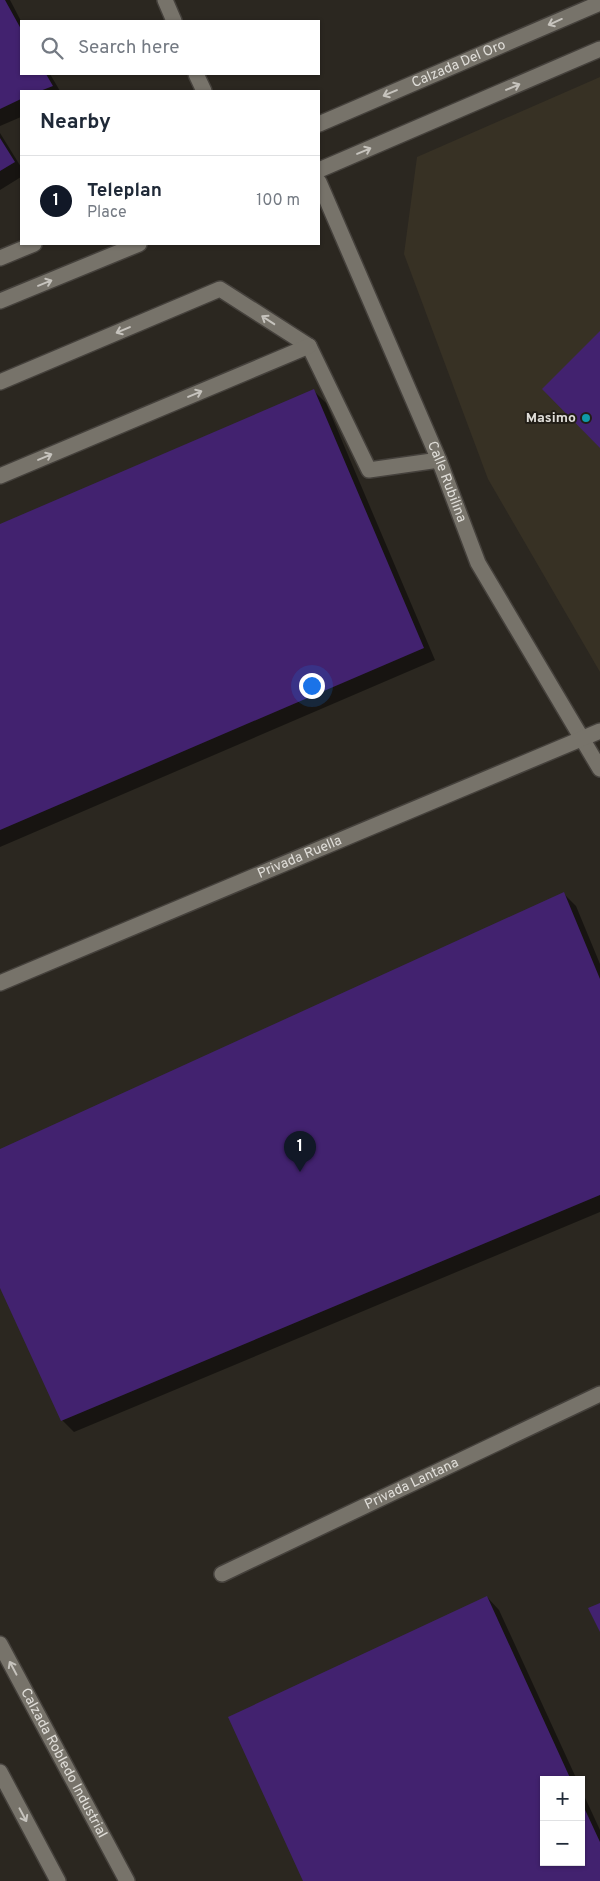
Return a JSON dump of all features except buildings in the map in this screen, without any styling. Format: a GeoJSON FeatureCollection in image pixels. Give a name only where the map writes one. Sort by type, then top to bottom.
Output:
{"type":"FeatureCollection","features":[{"type":"Feature","properties":{"kind":"street"},"geometry":{"type":"LineString","coordinates":[[165,0],[174,20]]}},
{"type":"Feature","properties":{"kind":"street","name":"Calzada Del Oro"},"geometry":{"type":"LineString","coordinates":[[320,124],[600,3]]}},
{"type":"Feature","properties":{"kind":"street"},"geometry":{"type":"LineString","coordinates":[[320,170],[600,49]]}},
{"type":"Feature","properties":{"kind":"street"},"geometry":{"type":"LineString","coordinates":[[196,75],[204,90]]}},
{"type":"Feature","properties":{"kind":"street","name":"Calle Rubilina"},"geometry":{"type":"LineString","coordinates":[[320,184],[439,460],[478,563],[600,769]]}},
{"type":"Feature","properties":{"kind":"street"},"geometry":{"type":"LineString","coordinates":[[0,258],[32,245]]}},
{"type":"Feature","properties":{"kind":"street"},"geometry":{"type":"LineString","coordinates":[[0,302],[137,245]]}},
{"type":"Feature","properties":{"kind":"street"},"geometry":{"type":"LineString","coordinates":[[0,382],[220,289],[309,346],[369,470],[439,460]]}},
{"type":"Feature","properties":{"kind":"street"},"geometry":{"type":"LineString","coordinates":[[0,476],[309,346]]}},
{"type":"Feature","properties":{"kind":"street","name":"Privada Ruella"},"geometry":{"type":"LineString","coordinates":[[0,983],[600,731]]}},
{"type":"Feature","properties":{"kind":"street","name":"Privada Lantana"},"geometry":{"type":"LineString","coordinates":[[222,1574],[600,1394]]}},
{"type":"Feature","properties":{"kind":"street","name":"Calzada Robledo Industrial"},"geometry":{"type":"LineString","coordinates":[[0,1644],[127,1881]]}},
{"type":"Feature","properties":{"kind":"street"},"geometry":{"type":"LineString","coordinates":[[0,1772],[58,1881]]}},
{"type":"Feature","properties":{"kind":"shaded area"},"geometry":{"type":"Polygon","coordinates":[[[600,77],[600,672],[488,479],[404,254],[417,157],[600,77]]]}},
{"type":"Feature","properties":{"kind":"place","name":"Masimo"},"geometry":{"type":"Point","coordinates":[586,418]}},
{"type":"Feature","properties":{"kind":"place","name":"Teleplan"},"geometry":{"type":"Point","coordinates":[300,1172]}}]}
